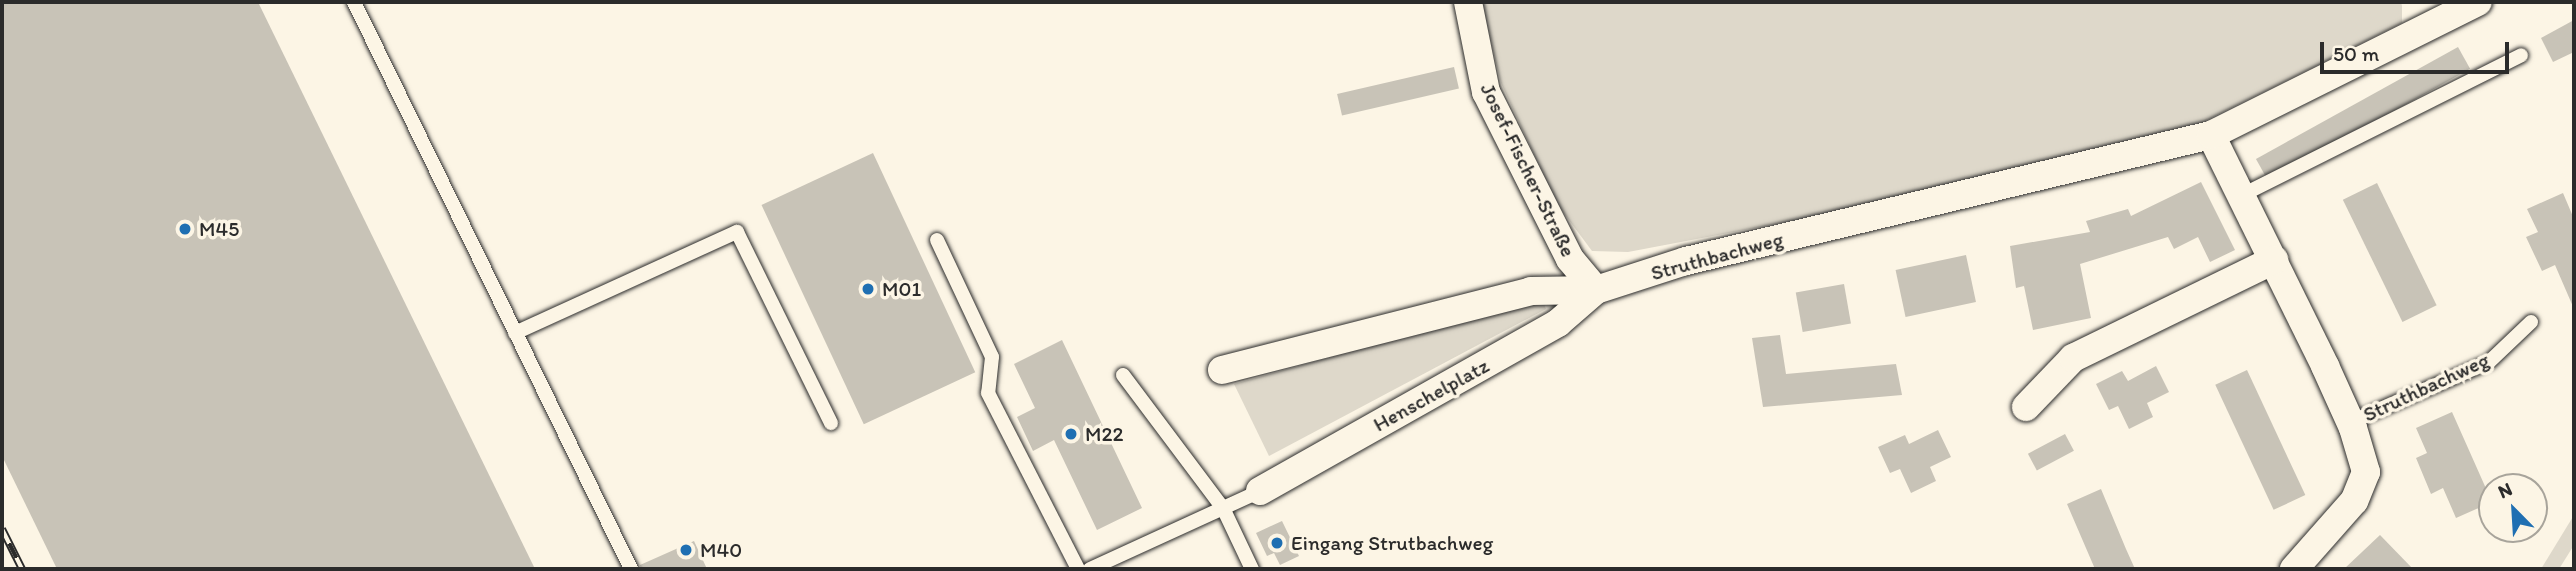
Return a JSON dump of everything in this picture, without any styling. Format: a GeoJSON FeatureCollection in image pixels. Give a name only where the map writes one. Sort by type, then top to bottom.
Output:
{"type":"FeatureCollection","features":[{"type":"Feature","properties":{"kind":"street","name":"Josef-Fischer-Straße"},"geometry":{"type":"LineString","coordinates":[[1468,2],[1486,92],[1570,259],[1596,290]]}},
{"type":"Feature","properties":{"kind":"street","name":"Struthbachweg"},"geometry":{"type":"LineString","coordinates":[[1222,370],[1531,291],[1596,290],[1686,261],[2211,135],[2455,6]]}},
{"type":"Feature","properties":{"kind":"street","name":"Struthbachweg"},"geometry":{"type":"LineString","coordinates":[[2211,135],[2351,422],[2367,472],[2354,501],[2294,569]]}},
{"type":"Feature","properties":{"kind":"street"},"geometry":{"type":"LineString","coordinates":[[2026,407],[2073,358],[2274,260]]}},
{"type":"Feature","properties":{"kind":"street","name":"Henschelplatz"},"geometry":{"type":"LineString","coordinates":[[1260,491],[1558,323],[1596,290]]}},
{"type":"Feature","properties":{"kind":"lane"},"geometry":{"type":"LineString","coordinates":[[354,2],[631,569]]}},
{"type":"Feature","properties":{"kind":"lane"},"geometry":{"type":"LineString","coordinates":[[2242,195],[2521,55]]}},
{"type":"Feature","properties":{"kind":"lane"},"geometry":{"type":"LineString","coordinates":[[515,333],[737,232],[831,423]]}},
{"type":"Feature","properties":{"kind":"lane"},"geometry":{"type":"LineString","coordinates":[[937,240],[992,357],[988,393],[1078,569]]}},
{"type":"Feature","properties":{"kind":"lane","name":"Struthbachweg"},"geometry":{"type":"LineString","coordinates":[[2351,422],[2489,362],[2531,322]]}},
{"type":"Feature","properties":{"kind":"lane"},"geometry":{"type":"LineString","coordinates":[[1123,375],[1223,508],[1252,569]]}},
{"type":"Feature","properties":{"kind":"lane"},"geometry":{"type":"LineString","coordinates":[[1090,569],[1260,491]]}},
{"type":"Feature","properties":{"kind":"shaded area"},"geometry":{"type":"Polygon","coordinates":[[[1481,2],[2401,2],[2402,23],[2201,123],[1818,216],[1628,252],[1592,251],[1557,204],[1501,83],[1481,2]]]}},
{"type":"Feature","properties":{"kind":"shaded area"},"geometry":{"type":"Polygon","coordinates":[[[1533,301],[1543,301],[1546,309],[1269,456],[1234,384],[1533,301]]]}},
{"type":"Feature","properties":{"kind":"shaded area"},"geometry":{"type":"Polygon","coordinates":[[[2574,515],[2574,545],[2559,569],[2541,569],[2574,515]]]}},
{"type":"Feature","properties":{"kind":"building","name":"M45"},"geometry":{"type":"Polygon","coordinates":[[[2,2],[258,2],[535,569],[57,569],[2,456],[2,2]]]}},
{"type":"Feature","properties":{"kind":"building"},"geometry":{"type":"Polygon","coordinates":[[[2574,20],[2574,52],[2553,62],[2541,38],[2574,20]]]}},
{"type":"Feature","properties":{"kind":"building"},"geometry":{"type":"Polygon","coordinates":[[[2458,47],[2470,69],[2268,181],[2256,159],[2458,47]]]}},
{"type":"Feature","properties":{"kind":"building"},"geometry":{"type":"Polygon","coordinates":[[[1454,67],[1459,88],[1342,115],[1337,94],[1454,67]]]}},
{"type":"Feature","properties":{"kind":"building","name":"M01"},"geometry":{"type":"Polygon","coordinates":[[[873,153],[975,372],[864,424],[762,205],[873,153]]]}},
{"type":"Feature","properties":{"kind":"building"},"geometry":{"type":"Polygon","coordinates":[[[2201,182],[2235,250],[2210,262],[2198,237],[2174,249],[2168,237],[2080,264],[2091,318],[2033,330],[2024,286],[2016,288],[2010,246],[2090,232],[2086,221],[2128,209],[2131,216],[2201,182]]]}},
{"type":"Feature","properties":{"kind":"building"},"geometry":{"type":"Polygon","coordinates":[[[2377,183],[2437,305],[2402,322],[2343,200],[2377,183]]]}},
{"type":"Feature","properties":{"kind":"building"},"geometry":{"type":"Polygon","coordinates":[[[2563,193],[2574,219],[2574,309],[2555,265],[2542,271],[2526,237],[2538,232],[2527,209],[2563,193]]]}},
{"type":"Feature","properties":{"kind":"building"},"geometry":{"type":"Polygon","coordinates":[[[1966,255],[1976,302],[1906,317],[1896,270],[1966,255]]]}},
{"type":"Feature","properties":{"kind":"building"},"geometry":{"type":"Polygon","coordinates":[[[1844,284],[1851,323],[1803,332],[1796,293],[1844,284]]]}},
{"type":"Feature","properties":{"kind":"building"},"geometry":{"type":"Polygon","coordinates":[[[1780,335],[1786,374],[1896,364],[1902,395],[1763,407],[1752,338],[1780,335]]]}},
{"type":"Feature","properties":{"kind":"building","name":"M22"},"geometry":{"type":"Polygon","coordinates":[[[1062,340],[1142,508],[1097,530],[1054,440],[1033,451],[1017,417],[1035,408],[1014,364],[1062,340]]]}},
{"type":"Feature","properties":{"kind":"building"},"geometry":{"type":"Polygon","coordinates":[[[2156,366],[2169,392],[2147,403],[2153,417],[2129,429],[2118,406],[2109,410],[2096,384],[2122,371],[2128,381],[2156,366]]]}},
{"type":"Feature","properties":{"kind":"building"},"geometry":{"type":"Polygon","coordinates":[[[2247,370],[2305,495],[2274,510],[2215,385],[2247,370]]]}},
{"type":"Feature","properties":{"kind":"building"},"geometry":{"type":"Polygon","coordinates":[[[2452,412],[2479,473],[2478,508],[2456,518],[2443,488],[2431,494],[2416,458],[2427,453],[2416,428],[2452,412]]]}},
{"type":"Feature","properties":{"kind":"building"},"geometry":{"type":"Polygon","coordinates":[[[1938,430],[1951,457],[1930,467],[1936,481],[1911,493],[1900,469],[1890,473],[1878,447],[1905,435],[1909,444],[1938,430]]]}},
{"type":"Feature","properties":{"kind":"building"},"geometry":{"type":"Polygon","coordinates":[[[2065,434],[2074,451],[2037,470],[2028,454],[2065,434]]]}},
{"type":"Feature","properties":{"kind":"building"},"geometry":{"type":"Polygon","coordinates":[[[2101,489],[2135,569],[2095,569],[2067,504],[2101,489]]]}},
{"type":"Feature","properties":{"kind":"building","name":"Eingang Strutbachweg"},"geometry":{"type":"Polygon","coordinates":[[[1282,521],[1299,556],[1280,565],[1274,553],[1267,556],[1256,533],[1282,521]]]}},
{"type":"Feature","properties":{"kind":"building"},"geometry":{"type":"Polygon","coordinates":[[[2380,535],[2413,569],[2344,569],[2380,535]]]}},
{"type":"Feature","properties":{"kind":"building","name":"M40"},"geometry":{"type":"Polygon","coordinates":[[[694,541],[707,569],[641,569],[640,565],[694,541]]]}},
{"type":"Feature","properties":{"kind":"railway"},"geometry":{"type":"LineString","coordinates":[[2,529],[22,569]]}},
{"type":"Feature","properties":{"kind":"place","name":"M45"},"geometry":{"type":"Point","coordinates":[185,229]}},
{"type":"Feature","properties":{"kind":"place","name":"M01"},"geometry":{"type":"Point","coordinates":[868,289]}},
{"type":"Feature","properties":{"kind":"place","name":"M22"},"geometry":{"type":"Point","coordinates":[1071,434]}},
{"type":"Feature","properties":{"kind":"place","name":"Eingang Strutbachweg"},"geometry":{"type":"Point","coordinates":[1277,543]}},
{"type":"Feature","properties":{"kind":"place","name":"M40"},"geometry":{"type":"Point","coordinates":[686,550]}}]}
